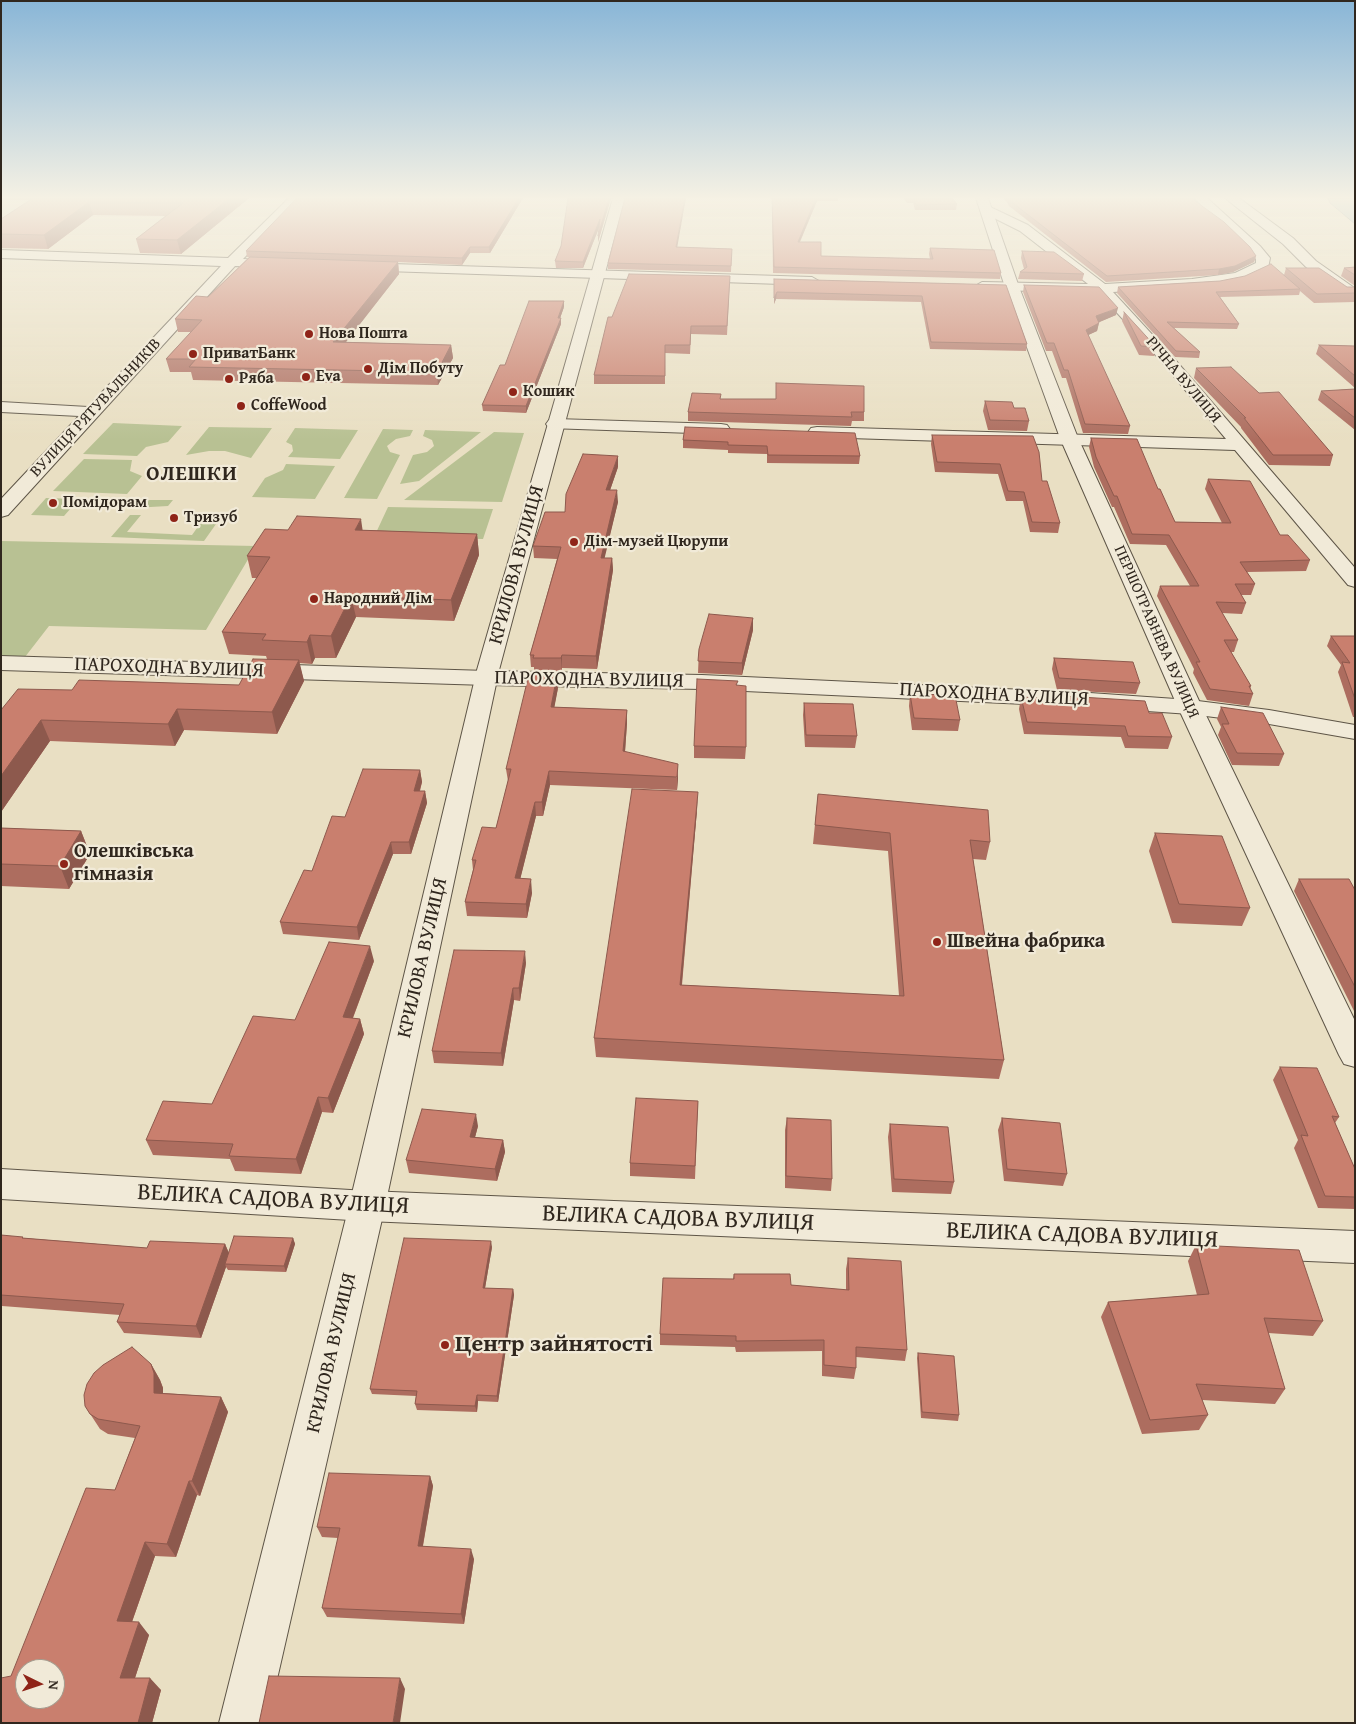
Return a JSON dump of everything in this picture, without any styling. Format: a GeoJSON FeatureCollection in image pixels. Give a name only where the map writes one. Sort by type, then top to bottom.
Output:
{"type":"FeatureCollection","features":[{"type":"Feature","properties":{"kind":"street","name":"ВУЛИЦЯ РЯТУВАЛЬНИКІВ"},"geometry":{"type":"LineString","coordinates":[[1,511],[217,278]]}},
{"type":"Feature","properties":{"kind":"street","name":"КРИЛОВА ВУЛИЦЯ"},"geometry":{"type":"LineString","coordinates":[[243,1723],[367,1206],[486,678],[555,424],[597,278]]}},
{"type":"Feature","properties":{"kind":"street"},"geometry":{"type":"LineString","coordinates":[[709,278],[824,282]]}},
{"type":"Feature","properties":{"kind":"street","name":"ПЕРШОТРАВНЕВА ВУЛИЦЯ"},"geometry":{"type":"LineString","coordinates":[[1009,278],[1069,438],[1190,707],[1355,1055]]}},
{"type":"Feature","properties":{"kind":"street","name":"РІЧНА ВУЛИЦЯ"},"geometry":{"type":"LineString","coordinates":[[1090,278],[1102,288],[1166,358],[1237,445],[1355,581]]}},
{"type":"Feature","properties":{"kind":"street"},"geometry":{"type":"LineString","coordinates":[[973,286],[1102,288],[1210,282],[1230,278]]}},
{"type":"Feature","properties":{"kind":"street"},"geometry":{"type":"LineString","coordinates":[[1332,278],[1350,291]]}},
{"type":"Feature","properties":{"kind":"street"},"geometry":{"type":"LineString","coordinates":[[1,407],[92,412]]}},
{"type":"Feature","properties":{"kind":"street"},"geometry":{"type":"LineString","coordinates":[[555,424],[739,430]]}},
{"type":"Feature","properties":{"kind":"street"},"geometry":{"type":"LineString","coordinates":[[796,431],[1069,438],[1237,445]]}},
{"type":"Feature","properties":{"kind":"street","name":"ПАРОХОДНА ВУЛИЦЯ"},"geometry":{"type":"LineString","coordinates":[[1,663],[486,678],[702,682],[1090,700],[1190,707],[1269,716],[1355,732]]}},
{"type":"Feature","properties":{"kind":"street","name":"ВЕЛИКА САДОВА ВУЛИЦЯ"},"geometry":{"type":"LineString","coordinates":[[1,1184],[367,1206],[1355,1247]]}},
{"type":"Feature","properties":{"kind":"green space"},"geometry":{"type":"Polygon","coordinates":[[[113,423],[182,426],[168,442],[146,447],[137,456],[83,454],[113,423]]]}},
{"type":"Feature","properties":{"kind":"green space"},"geometry":{"type":"Polygon","coordinates":[[[209,427],[272,428],[251,458],[225,451],[209,451],[186,455],[209,427]]]}},
{"type":"Feature","properties":{"kind":"green space"},"geometry":{"type":"Polygon","coordinates":[[[295,428],[358,430],[340,459],[288,457],[293,451],[292,445],[286,442],[295,428]]]}},
{"type":"Feature","properties":{"kind":"green space"},"geometry":{"type":"Polygon","coordinates":[[[383,429],[413,430],[410,436],[396,439],[387,446],[390,452],[400,455],[377,499],[344,498],[383,429]]]}},
{"type":"Feature","properties":{"kind":"green space"},"geometry":{"type":"Polygon","coordinates":[[[425,430],[481,432],[419,481],[400,484],[413,455],[427,452],[434,446],[432,440],[423,436],[425,430]]]}},
{"type":"Feature","properties":{"kind":"green space"},"geometry":{"type":"Polygon","coordinates":[[[494,432],[524,433],[502,502],[404,500],[494,432]]]}},
{"type":"Feature","properties":{"kind":"green space"},"geometry":{"type":"Polygon","coordinates":[[[84,459],[132,460],[130,471],[142,476],[127,494],[53,491],[84,459]]]}},
{"type":"Feature","properties":{"kind":"green space"},"geometry":{"type":"Polygon","coordinates":[[[286,464],[335,466],[315,499],[252,497],[265,478],[283,470],[286,464]]]}},
{"type":"Feature","properties":{"kind":"green space"},"geometry":{"type":"Polygon","coordinates":[[[46,498],[79,499],[64,516],[31,515],[46,498]]]}},
{"type":"Feature","properties":{"kind":"green space"},"geometry":{"type":"Polygon","coordinates":[[[140,500],[173,500],[168,506],[133,508],[140,500]]]}},
{"type":"Feature","properties":{"kind":"green space"},"geometry":{"type":"Polygon","coordinates":[[[388,507],[493,509],[483,539],[374,537],[388,507]]]}},
{"type":"Feature","properties":{"kind":"green space"},"geometry":{"type":"Polygon","coordinates":[[[130,515],[141,515],[127,532],[192,535],[205,517],[221,517],[204,541],[111,537],[130,515]]]}},
{"type":"Feature","properties":{"kind":"green space"},"geometry":{"type":"Polygon","coordinates":[[[1,541],[256,546],[206,630],[49,626],[25,657],[1,657],[1,541]]]}},
{"type":"Feature","properties":{"kind":"building"},"geometry":{"type":"Polygon","coordinates":[[[227,278],[385,278],[333,342],[451,345],[437,372],[189,367],[196,359],[166,359],[202,320],[175,319],[196,296],[208,297],[227,278]]]}},
{"type":"Feature","properties":{"kind":"building"},"geometry":{"type":"Polygon","coordinates":[[[627,278],[730,278],[727,326],[691,326],[690,345],[665,345],[665,376],[594,375],[608,317],[612,317],[627,278]]]}},
{"type":"Feature","properties":{"kind":"building"},"geometry":{"type":"Polygon","coordinates":[[[1233,278],[1288,278],[1300,289],[1216,292],[1239,324],[1167,322],[1200,352],[1176,351],[1118,287],[1220,281],[1233,278]]]}},
{"type":"Feature","properties":{"kind":"building"},"geometry":{"type":"Polygon","coordinates":[[[1298,278],[1334,278],[1347,287],[1355,287],[1355,293],[1317,294],[1298,278]]]}},
{"type":"Feature","properties":{"kind":"building"},"geometry":{"type":"Polygon","coordinates":[[[774,279],[1006,285],[1027,344],[931,342],[922,296],[777,292],[774,298],[774,279]]]}},
{"type":"Feature","properties":{"kind":"building"},"geometry":{"type":"Polygon","coordinates":[[[1024,285],[1099,287],[1118,308],[1096,316],[1099,323],[1086,330],[1130,426],[1085,424],[1068,370],[1064,370],[1054,343],[1047,343],[1024,285]]]}},
{"type":"Feature","properties":{"kind":"building"},"geometry":{"type":"Polygon","coordinates":[[[529,301],[564,301],[558,318],[561,318],[526,406],[482,405],[500,365],[505,365],[529,301]]]}},
{"type":"Feature","properties":{"kind":"building"},"geometry":{"type":"Polygon","coordinates":[[[1124,312],[1156,347],[1141,346],[1124,312]]]}},
{"type":"Feature","properties":{"kind":"building"},"geometry":{"type":"Polygon","coordinates":[[[1319,345],[1355,346],[1355,376],[1319,345]]]}},
{"type":"Feature","properties":{"kind":"building"},"geometry":{"type":"Polygon","coordinates":[[[1231,367],[1259,393],[1279,392],[1333,455],[1273,455],[1244,418],[1246,418],[1196,368],[1231,367]]]}},
{"type":"Feature","properties":{"kind":"building"},"geometry":{"type":"Polygon","coordinates":[[[776,383],[864,386],[864,412],[851,412],[852,417],[688,412],[692,393],[721,394],[720,399],[776,399],[776,383]]]}},
{"type":"Feature","properties":{"kind":"building"},"geometry":{"type":"Polygon","coordinates":[[[1355,389],[1355,418],[1321,391],[1355,389]]]}},
{"type":"Feature","properties":{"kind":"building"},"geometry":{"type":"Polygon","coordinates":[[[985,401],[1012,402],[1014,408],[1025,408],[1029,421],[990,420],[985,401]]]}},
{"type":"Feature","properties":{"kind":"building"},"geometry":{"type":"Polygon","coordinates":[[[685,427],[855,433],[860,456],[768,455],[767,446],[728,445],[728,442],[683,440],[685,427]]]}},
{"type":"Feature","properties":{"kind":"building"},"geometry":{"type":"Polygon","coordinates":[[[932,435],[1033,436],[1039,452],[1042,481],[1047,481],[1060,523],[1032,522],[1024,492],[1008,491],[1000,464],[937,462],[932,435]]]}},
{"type":"Feature","properties":{"kind":"building"},"geometry":{"type":"Polygon","coordinates":[[[1091,438],[1137,439],[1158,489],[1160,489],[1175,522],[1231,523],[1208,479],[1250,481],[1280,535],[1288,535],[1310,560],[1240,562],[1255,584],[1235,584],[1246,603],[1216,602],[1238,640],[1224,640],[1251,686],[1249,686],[1253,694],[1210,689],[1196,662],[1200,662],[1160,586],[1199,586],[1169,535],[1132,534],[1117,496],[1114,496],[1096,457],[1091,438]]]}},
{"type":"Feature","properties":{"kind":"building"},"geometry":{"type":"Polygon","coordinates":[[[583,454],[618,456],[606,490],[617,490],[601,558],[612,558],[596,656],[562,655],[561,658],[533,658],[534,655],[530,655],[561,547],[533,546],[545,512],[565,512],[566,494],[583,454]]]}},
{"type":"Feature","properties":{"kind":"building","name":"Народний Дім"},"geometry":{"type":"Polygon","coordinates":[[[297,516],[361,519],[355,530],[477,534],[451,600],[351,596],[331,636],[310,635],[307,642],[262,640],[266,634],[222,632],[270,557],[247,556],[265,529],[288,530],[297,516]]]}},
{"type":"Feature","properties":{"kind":"building"},"geometry":{"type":"Polygon","coordinates":[[[709,614],[753,618],[742,663],[698,661],[699,649],[709,614]]]}},
{"type":"Feature","properties":{"kind":"building"},"geometry":{"type":"Polygon","coordinates":[[[1331,636],[1355,636],[1355,699],[1342,662],[1350,663],[1331,636]]]}},
{"type":"Feature","properties":{"kind":"building"},"geometry":{"type":"Polygon","coordinates":[[[1054,658],[1133,662],[1140,683],[1059,678],[1054,658]]]}},
{"type":"Feature","properties":{"kind":"building"},"geometry":{"type":"Polygon","coordinates":[[[253,659],[299,660],[272,712],[177,709],[168,724],[41,720],[1,776],[1,710],[18,689],[72,690],[79,680],[239,685],[253,659]]]}},
{"type":"Feature","properties":{"kind":"building"},"geometry":{"type":"Polygon","coordinates":[[[529,674],[557,675],[551,707],[627,710],[623,751],[678,764],[677,777],[549,771],[542,802],[535,802],[515,878],[531,879],[526,904],[465,902],[476,860],[472,860],[482,827],[496,828],[511,769],[506,769],[529,674]]]}},
{"type":"Feature","properties":{"kind":"building"},"geometry":{"type":"Polygon","coordinates":[[[697,679],[738,681],[736,685],[746,686],[746,747],[694,746],[697,679]]]}},
{"type":"Feature","properties":{"kind":"building"},"geometry":{"type":"Polygon","coordinates":[[[910,694],[955,695],[960,720],[914,718],[910,694]]]}},
{"type":"Feature","properties":{"kind":"building"},"geometry":{"type":"Polygon","coordinates":[[[1064,696],[1145,701],[1149,713],[1162,713],[1172,737],[1128,736],[1125,726],[1027,722],[1021,697],[1065,699],[1064,696]]]}},
{"type":"Feature","properties":{"kind":"building"},"geometry":{"type":"Polygon","coordinates":[[[804,703],[853,704],[857,736],[806,735],[804,703]]]}},
{"type":"Feature","properties":{"kind":"building"},"geometry":{"type":"Polygon","coordinates":[[[1221,707],[1263,713],[1284,754],[1237,753],[1222,724],[1229,724],[1221,707]]]}},
{"type":"Feature","properties":{"kind":"building"},"geometry":{"type":"Polygon","coordinates":[[[363,769],[420,770],[414,791],[425,791],[409,842],[391,842],[357,927],[280,922],[304,870],[312,871],[332,816],[345,817],[363,769]]]}},
{"type":"Feature","properties":{"kind":"building","name":"Швейна фабрика"},"geometry":{"type":"Polygon","coordinates":[[[632,789],[698,792],[680,985],[904,996],[890,833],[815,825],[818,794],[988,810],[990,842],[970,840],[1004,1060],[594,1038],[632,789]]]}},
{"type":"Feature","properties":{"kind":"building"},"geometry":{"type":"Polygon","coordinates":[[[1,828],[81,831],[60,866],[1,864],[1,828]]]}},
{"type":"Feature","properties":{"kind":"building"},"geometry":{"type":"Polygon","coordinates":[[[1155,833],[1222,836],[1250,908],[1179,904],[1155,833]]]}},
{"type":"Feature","properties":{"kind":"building"},"geometry":{"type":"Polygon","coordinates":[[[1299,879],[1349,879],[1355,890],[1355,987],[1299,879]]]}},
{"type":"Feature","properties":{"kind":"building"},"geometry":{"type":"Polygon","coordinates":[[[329,942],[370,946],[343,1017],[360,1019],[328,1098],[318,1097],[296,1159],[229,1156],[233,1144],[146,1140],[163,1101],[212,1104],[253,1016],[295,1020],[329,942]]]}},
{"type":"Feature","properties":{"kind":"building"},"geometry":{"type":"Polygon","coordinates":[[[454,950],[525,951],[519,988],[513,988],[501,1053],[432,1051],[454,950]]]}},
{"type":"Feature","properties":{"kind":"building"},"geometry":{"type":"Polygon","coordinates":[[[1280,1067],[1317,1068],[1339,1117],[1332,1116],[1355,1169],[1355,1197],[1325,1196],[1301,1135],[1308,1136],[1280,1067]]]}},
{"type":"Feature","properties":{"kind":"building"},"geometry":{"type":"Polygon","coordinates":[[[636,1098],[698,1101],[695,1166],[630,1163],[636,1098]]]}},
{"type":"Feature","properties":{"kind":"building"},"geometry":{"type":"Polygon","coordinates":[[[422,1109],[476,1114],[470,1137],[503,1140],[495,1169],[406,1160],[422,1109]]]}},
{"type":"Feature","properties":{"kind":"building"},"geometry":{"type":"Polygon","coordinates":[[[787,1118],[831,1120],[832,1179],[786,1176],[787,1118]]]}},
{"type":"Feature","properties":{"kind":"building"},"geometry":{"type":"Polygon","coordinates":[[[1002,1118],[1060,1123],[1067,1174],[1007,1169],[1002,1118]]]}},
{"type":"Feature","properties":{"kind":"building"},"geometry":{"type":"Polygon","coordinates":[[[890,1124],[948,1127],[954,1182],[894,1179],[890,1124]]]}},
{"type":"Feature","properties":{"kind":"building"},"geometry":{"type":"Polygon","coordinates":[[[1,1235],[147,1248],[150,1241],[225,1244],[196,1326],[117,1322],[124,1304],[1,1295],[1,1235]]]}},
{"type":"Feature","properties":{"kind":"building"},"geometry":{"type":"Polygon","coordinates":[[[234,1236],[293,1238],[284,1266],[225,1264],[234,1236]]]}},
{"type":"Feature","properties":{"kind":"building","name":"Центр зайнятості"},"geometry":{"type":"Polygon","coordinates":[[[404,1238],[491,1241],[483,1288],[513,1289],[497,1396],[477,1395],[475,1406],[415,1404],[417,1391],[370,1389],[404,1238]]]}},
{"type":"Feature","properties":{"kind":"building"},"geometry":{"type":"Polygon","coordinates":[[[1196,1245],[1299,1250],[1323,1321],[1264,1318],[1285,1389],[1196,1384],[1208,1415],[1150,1420],[1108,1302],[1209,1294],[1196,1245]]]}},
{"type":"Feature","properties":{"kind":"building"},"geometry":{"type":"Polygon","coordinates":[[[848,1258],[901,1261],[907,1350],[856,1347],[856,1368],[824,1365],[824,1340],[736,1341],[736,1336],[660,1334],[663,1278],[734,1279],[734,1274],[790,1274],[791,1285],[849,1290],[848,1258]]]}},
{"type":"Feature","properties":{"kind":"building"},"geometry":{"type":"Polygon","coordinates":[[[132,1347],[151,1364],[154,1373],[154,1393],[221,1397],[192,1481],[189,1481],[167,1544],[145,1542],[117,1621],[139,1622],[120,1678],[150,1678],[138,1723],[1,1723],[1,1678],[11,1676],[15,1666],[15,1709],[65,1709],[65,1659],[18,1659],[86,1488],[115,1490],[140,1426],[98,1419],[90,1414],[85,1406],[84,1395],[87,1384],[94,1373],[103,1365],[132,1347]]]}},
{"type":"Feature","properties":{"kind":"building"},"geometry":{"type":"Polygon","coordinates":[[[918,1353],[954,1356],[959,1415],[922,1412],[918,1353]]]}},
{"type":"Feature","properties":{"kind":"building"},"geometry":{"type":"Polygon","coordinates":[[[329,1473],[430,1476],[418,1546],[471,1549],[461,1614],[322,1608],[340,1528],[317,1527],[329,1473]]]}},
{"type":"Feature","properties":{"kind":"building"},"geometry":{"type":"Polygon","coordinates":[[[269,1676],[400,1678],[393,1723],[259,1723],[269,1676]]]}},
{"type":"Feature","properties":{"kind":"place","name":"Нова Пошта"},"geometry":{"type":"Point","coordinates":[309,334]}},
{"type":"Feature","properties":{"kind":"place","name":"ПриватБанк"},"geometry":{"type":"Point","coordinates":[193,354]}},
{"type":"Feature","properties":{"kind":"place","name":"Дім Побуту"},"geometry":{"type":"Point","coordinates":[368,369]}},
{"type":"Feature","properties":{"kind":"place","name":"Eva"},"geometry":{"type":"Point","coordinates":[306,377]}},
{"type":"Feature","properties":{"kind":"place","name":"Ряба"},"geometry":{"type":"Point","coordinates":[229,379]}},
{"type":"Feature","properties":{"kind":"place","name":"Кошик"},"geometry":{"type":"Point","coordinates":[513,392]}},
{"type":"Feature","properties":{"kind":"place","name":"CoffeWood"},"geometry":{"type":"Point","coordinates":[241,406]}},
{"type":"Feature","properties":{"kind":"place","name":"Помідорам"},"geometry":{"type":"Point","coordinates":[53,503]}},
{"type":"Feature","properties":{"kind":"place","name":"Тризуб"},"geometry":{"type":"Point","coordinates":[174,518]}},
{"type":"Feature","properties":{"kind":"place","name":"Дім-музей Цюрупи"},"geometry":{"type":"Point","coordinates":[574,542]}},
{"type":"Feature","properties":{"kind":"place","name":"Народний Дім"},"geometry":{"type":"Point","coordinates":[314,599]}},
{"type":"Feature","properties":{"kind":"place","name":"Олешківська гімназія"},"geometry":{"type":"Point","coordinates":[64,864]}},
{"type":"Feature","properties":{"kind":"place","name":"Швейна фабрика"},"geometry":{"type":"Point","coordinates":[937,942]}},
{"type":"Feature","properties":{"kind":"place","name":"Центр зайнятості"},"geometry":{"type":"Point","coordinates":[445,1345]}},
{"type":"Feature","properties":{"kind":"district","name":"ОЛЕШКИ"},"geometry":{"type":"Point","coordinates":[192,475]}}]}
